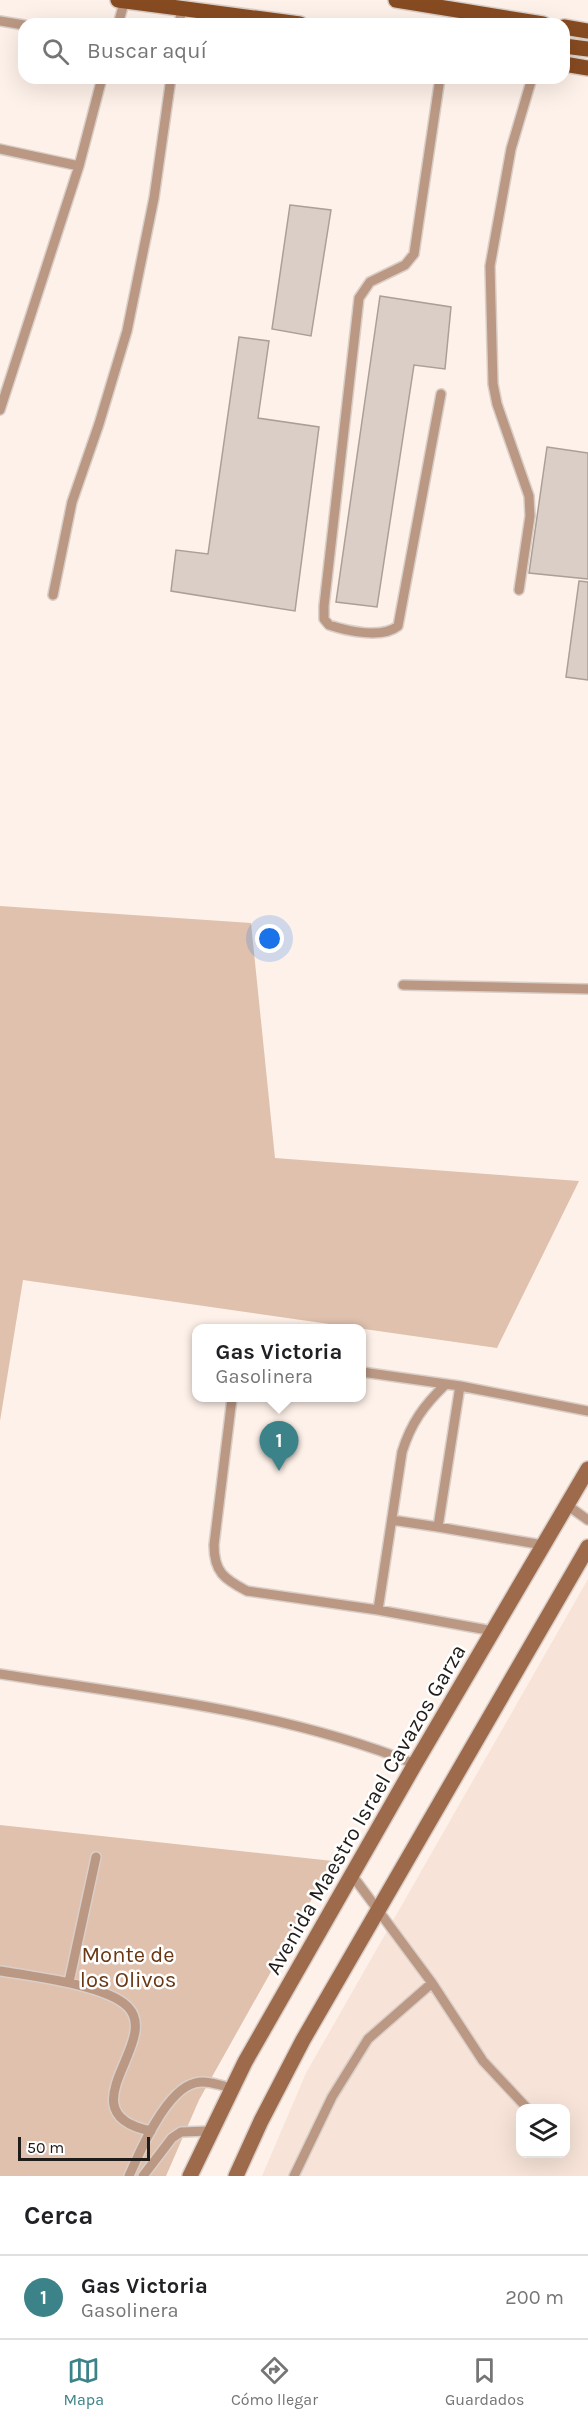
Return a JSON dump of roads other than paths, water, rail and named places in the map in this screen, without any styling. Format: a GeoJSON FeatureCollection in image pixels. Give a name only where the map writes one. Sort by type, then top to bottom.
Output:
{"type":"FeatureCollection","features":[{"type":"Feature","properties":{"kind":"main road"},"geometry":{"type":"LineString","coordinates":[[123,0],[256,18]]}},
{"type":"Feature","properties":{"kind":"main road"},"geometry":{"type":"LineString","coordinates":[[396,0],[506,18]]}},
{"type":"Feature","properties":{"kind":"main road"},"geometry":{"type":"LineString","coordinates":[[570,28],[588,31]]}},
{"type":"Feature","properties":{"kind":"main road"},"geometry":{"type":"LineString","coordinates":[[570,47],[588,49]]}},
{"type":"Feature","properties":{"kind":"main road"},"geometry":{"type":"LineString","coordinates":[[570,65],[588,68]]}},
{"type":"Feature","properties":{"kind":"main road","name":"Avenida Maestro Israel Cavazos Garza"},"geometry":{"type":"LineString","coordinates":[[190,2176],[231,2088],[415,1764],[588,1468]]}},
{"type":"Feature","properties":{"kind":"main road"},"geometry":{"type":"LineString","coordinates":[[236,2176],[261,2121],[303,2040],[588,1547]]}},
{"type":"Feature","properties":{"kind":"lane"},"geometry":{"type":"LineString","coordinates":[[119,18],[123,0]]}},
{"type":"Feature","properties":{"kind":"lane"},"geometry":{"type":"LineString","coordinates":[[180,18],[182,8]]}},
{"type":"Feature","properties":{"kind":"lane"},"geometry":{"type":"LineString","coordinates":[[0,21],[18,24]]}},
{"type":"Feature","properties":{"kind":"lane"},"geometry":{"type":"LineString","coordinates":[[0,410],[79,166],[100,84]]}},
{"type":"Feature","properties":{"kind":"lane"},"geometry":{"type":"LineString","coordinates":[[53,595],[72,502],[128,331],[153,198],[170,84]]}},
{"type":"Feature","properties":{"kind":"lane"},"geometry":{"type":"LineString","coordinates":[[439,84],[414,254],[405,265],[369,282],[360,298],[324,606],[324,619],[329,625],[339,629],[381,633],[391,632],[398,626],[441,393]]}},
{"type":"Feature","properties":{"kind":"lane"},"geometry":{"type":"LineString","coordinates":[[519,590],[530,516],[529,496],[493,384],[490,266],[511,149],[530,84]]}},
{"type":"Feature","properties":{"kind":"lane"},"geometry":{"type":"LineString","coordinates":[[0,149],[79,166]]}},
{"type":"Feature","properties":{"kind":"lane"},"geometry":{"type":"LineString","coordinates":[[403,985],[588,989]]}},
{"type":"Feature","properties":{"kind":"lane"},"geometry":{"type":"LineString","coordinates":[[366,1373],[460,1386],[588,1411]]}},
{"type":"Feature","properties":{"kind":"lane"},"geometry":{"type":"LineString","coordinates":[[378,1610],[407,1437],[421,1410],[446,1384]]}},
{"type":"Feature","properties":{"kind":"lane"},"geometry":{"type":"LineString","coordinates":[[438,1527],[460,1386]]}},
{"type":"Feature","properties":{"kind":"lane"},"geometry":{"type":"LineString","coordinates":[[232,1402],[214,1545],[214,1560],[220,1573],[246,1591],[378,1610],[493,1632]]}},
{"type":"Feature","properties":{"kind":"lane"},"geometry":{"type":"LineString","coordinates":[[567,1505],[588,1520]]}},
{"type":"Feature","properties":{"kind":"lane"},"geometry":{"type":"LineString","coordinates":[[392,1520],[543,1545]]}},
{"type":"Feature","properties":{"kind":"lane"},"geometry":{"type":"LineString","coordinates":[[0,1674],[240,1714],[355,1743],[415,1764]]}},
{"type":"Feature","properties":{"kind":"lane"},"geometry":{"type":"LineString","coordinates":[[69,1982],[96,1857]]}},
{"type":"Feature","properties":{"kind":"lane"},"geometry":{"type":"LineString","coordinates":[[352,1875],[432,1983],[483,2061],[522,2104]]}},
{"type":"Feature","properties":{"kind":"lane"},"geometry":{"type":"LineString","coordinates":[[0,1971],[69,1982],[113,1998],[130,2009],[135,2017],[134,2043],[117,2078],[114,2101],[119,2116],[125,2123],[134,2128],[151,2131]]}},
{"type":"Feature","properties":{"kind":"lane"},"geometry":{"type":"LineString","coordinates":[[294,2176],[333,2097],[368,2039],[432,1983]]}},
{"type":"Feature","properties":{"kind":"lane"},"geometry":{"type":"LineString","coordinates":[[129,2176],[151,2131],[169,2104],[186,2086],[203,2081],[231,2088]]}},
{"type":"Feature","properties":{"kind":"lane"},"geometry":{"type":"LineString","coordinates":[[143,2176],[172,2138],[181,2132],[210,2132]]}},
{"type":"Feature","properties":{"kind":"place","name":"Gas Victoria"},"geometry":{"type":"Point","coordinates":[279,1471]}},
{"type":"Feature","properties":{"kind":"park label","name":"Monte de los Olivos"},"geometry":{"type":"Point","coordinates":[128,1967]}}]}
